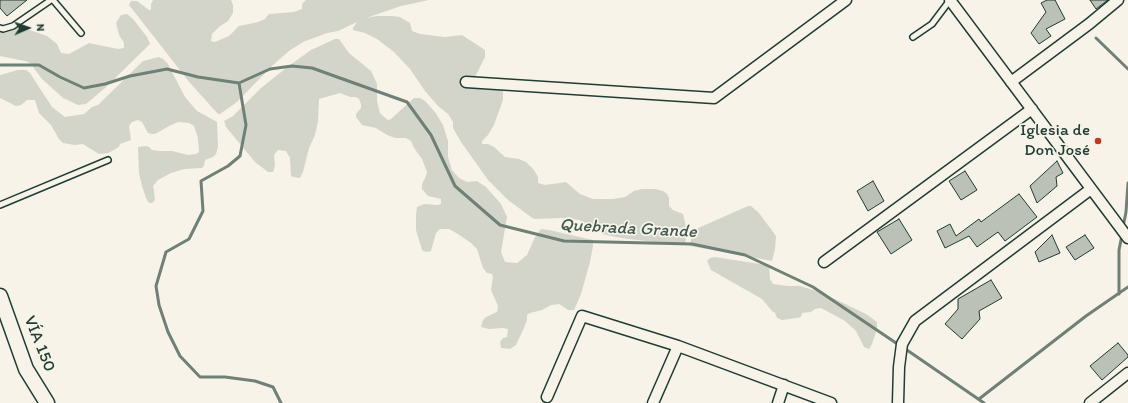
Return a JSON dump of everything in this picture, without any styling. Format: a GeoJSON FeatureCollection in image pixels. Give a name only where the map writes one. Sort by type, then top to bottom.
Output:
{"type":"FeatureCollection","features":[{"type":"Feature","properties":{"kind":"main road","name":"VÍA 150"},"geometry":{"type":"LineString","coordinates":[[0,296],[26,369],[47,403]]}},
{"type":"Feature","properties":{"kind":"street"},"geometry":{"type":"LineString","coordinates":[[466,82],[714,98],[846,0]]}},
{"type":"Feature","properties":{"kind":"street"},"geometry":{"type":"LineString","coordinates":[[950,0],[1128,238]]}},
{"type":"Feature","properties":{"kind":"street"},"geometry":{"type":"LineString","coordinates":[[1012,82],[1089,24],[1118,0]]}},
{"type":"Feature","properties":{"kind":"street"},"geometry":{"type":"LineString","coordinates":[[824,262],[1032,109]]}},
{"type":"Feature","properties":{"kind":"street"},"geometry":{"type":"LineString","coordinates":[[898,403],[899,367],[902,344],[915,321],[1091,189]]}},
{"type":"Feature","properties":{"kind":"street"},"geometry":{"type":"LineString","coordinates":[[547,397],[582,316],[678,346],[831,403]]}},
{"type":"Feature","properties":{"kind":"street"},"geometry":{"type":"LineString","coordinates":[[653,403],[678,346]]}},
{"type":"Feature","properties":{"kind":"street"},"geometry":{"type":"LineString","coordinates":[[1090,403],[1128,373]]}},
{"type":"Feature","properties":{"kind":"street"},"geometry":{"type":"LineString","coordinates":[[778,403],[784,385]]}},
{"type":"Feature","properties":{"kind":"lane"},"geometry":{"type":"LineString","coordinates":[[0,28],[3,29],[13,26],[52,0],[82,33]]}},
{"type":"Feature","properties":{"kind":"lane"},"geometry":{"type":"LineString","coordinates":[[913,37],[932,24],[950,0]]}},
{"type":"Feature","properties":{"kind":"lane"},"geometry":{"type":"LineString","coordinates":[[0,205],[108,160]]}},
{"type":"Feature","properties":{"kind":"shaded area"},"geometry":{"type":"Polygon","coordinates":[[[153,0],[231,0],[233,5],[233,13],[228,21],[212,34],[211,41],[215,42],[229,36],[239,26],[258,22],[265,19],[269,14],[294,12],[302,9],[302,4],[306,0],[429,0],[401,6],[366,18],[377,16],[400,17],[410,23],[412,31],[420,34],[445,37],[462,35],[485,50],[485,57],[475,77],[476,83],[500,88],[503,91],[503,100],[494,125],[482,141],[482,144],[488,144],[494,147],[505,157],[519,159],[526,162],[534,170],[538,177],[538,183],[545,185],[566,182],[580,194],[593,199],[613,199],[625,197],[634,191],[642,189],[655,189],[663,191],[669,198],[669,206],[673,210],[683,214],[687,230],[685,244],[679,245],[621,238],[602,234],[602,231],[579,220],[562,218],[534,219],[531,217],[508,200],[488,180],[461,142],[453,128],[453,122],[448,114],[438,106],[425,91],[410,69],[394,52],[377,39],[365,33],[353,30],[357,22],[338,31],[327,33],[303,42],[289,51],[273,65],[237,102],[218,114],[190,83],[129,5],[131,1],[137,1],[151,10],[153,0]]]}},
{"type":"Feature","properties":{"kind":"shaded area"},"geometry":{"type":"Polygon","coordinates":[[[127,14],[133,19],[147,37],[150,44],[105,88],[86,104],[78,105],[63,98],[42,79],[30,63],[0,56],[0,31],[14,27],[24,28],[47,36],[57,44],[61,53],[69,54],[89,43],[118,49],[124,48],[124,43],[119,35],[116,23],[121,15],[127,14]]]}},
{"type":"Feature","properties":{"kind":"shaded area"},"geometry":{"type":"Polygon","coordinates":[[[335,39],[339,39],[349,53],[371,71],[377,84],[377,101],[380,113],[388,120],[414,98],[420,98],[425,101],[435,112],[443,125],[448,141],[448,157],[452,170],[459,178],[467,182],[477,181],[486,187],[501,204],[507,217],[501,252],[505,262],[517,263],[527,255],[535,237],[541,229],[593,240],[590,262],[581,294],[574,310],[568,310],[559,304],[551,305],[542,310],[530,313],[527,315],[527,320],[516,345],[510,349],[501,348],[500,342],[503,338],[507,337],[508,329],[489,329],[481,327],[483,320],[486,317],[497,312],[498,306],[491,290],[492,274],[487,273],[483,268],[477,249],[471,243],[449,229],[440,229],[436,233],[431,251],[426,252],[422,250],[416,230],[417,207],[424,204],[441,204],[441,199],[428,196],[422,189],[422,184],[427,172],[422,159],[411,141],[406,138],[395,138],[376,128],[362,125],[356,117],[356,114],[361,108],[361,104],[359,99],[356,97],[350,97],[340,93],[319,99],[318,121],[315,135],[309,148],[300,178],[291,176],[290,158],[286,151],[278,150],[274,155],[275,166],[273,172],[268,172],[255,162],[226,127],[224,121],[233,116],[261,88],[290,65],[311,50],[335,39]]]}},
{"type":"Feature","properties":{"kind":"shaded area"},"geometry":{"type":"Polygon","coordinates":[[[159,57],[168,64],[185,97],[197,111],[217,122],[218,147],[216,154],[205,160],[202,168],[184,169],[171,173],[158,180],[153,186],[155,200],[152,203],[149,203],[146,198],[142,186],[139,173],[138,147],[146,146],[152,150],[172,151],[188,155],[196,154],[199,152],[198,138],[194,126],[189,123],[178,122],[155,134],[152,134],[148,133],[142,122],[138,120],[132,122],[129,126],[131,140],[120,144],[119,147],[108,153],[99,154],[83,144],[75,145],[63,143],[51,125],[39,113],[35,100],[27,100],[21,105],[16,106],[0,98],[0,75],[18,70],[26,70],[30,73],[52,107],[65,117],[84,114],[92,107],[98,105],[143,61],[159,57]]]}},
{"type":"Feature","properties":{"kind":"shaded area"},"geometry":{"type":"Polygon","coordinates":[[[751,206],[759,213],[776,236],[772,261],[690,246],[692,233],[696,229],[751,206]]]}},
{"type":"Feature","properties":{"kind":"shaded area"},"geometry":{"type":"Polygon","coordinates":[[[715,257],[766,265],[769,267],[770,279],[773,284],[800,286],[820,292],[866,314],[877,322],[877,329],[872,344],[869,349],[864,347],[856,331],[845,321],[821,308],[815,309],[811,312],[802,313],[801,317],[797,318],[782,320],[777,318],[775,313],[762,299],[711,270],[707,261],[710,258],[715,257]]]}},
{"type":"Feature","properties":{"kind":"building"},"geometry":{"type":"Polygon","coordinates":[[[0,0],[27,0],[7,16],[0,8],[0,0]]]}},
{"type":"Feature","properties":{"kind":"building"},"geometry":{"type":"Polygon","coordinates":[[[1047,0],[1055,0],[1065,19],[1046,29],[1051,36],[1039,44],[1031,33],[1046,12],[1041,3],[1047,0]]]}},
{"type":"Feature","properties":{"kind":"building"},"geometry":{"type":"Polygon","coordinates":[[[1090,0],[1108,0],[1096,9],[1090,0]]]}},
{"type":"Feature","properties":{"kind":"building"},"geometry":{"type":"Polygon","coordinates":[[[1057,161],[1063,173],[1056,177],[1057,186],[1037,203],[1030,186],[1057,161]]]}},
{"type":"Feature","properties":{"kind":"building"},"geometry":{"type":"Polygon","coordinates":[[[965,171],[977,190],[961,200],[949,181],[965,171]]]}},
{"type":"Feature","properties":{"kind":"building"},"geometry":{"type":"Polygon","coordinates":[[[873,181],[884,201],[868,211],[857,191],[873,181]]]}},
{"type":"Feature","properties":{"kind":"building"},"geometry":{"type":"Polygon","coordinates":[[[1019,194],[1037,217],[1005,241],[998,232],[977,247],[969,236],[945,248],[937,231],[950,224],[956,236],[979,219],[981,222],[1019,194]]]}},
{"type":"Feature","properties":{"kind":"building"},"geometry":{"type":"Polygon","coordinates":[[[899,219],[912,240],[891,254],[877,232],[899,219]]]}},
{"type":"Feature","properties":{"kind":"building"},"geometry":{"type":"Polygon","coordinates":[[[1052,235],[1060,253],[1039,262],[1035,252],[1052,235]]]}},
{"type":"Feature","properties":{"kind":"building"},"geometry":{"type":"Polygon","coordinates":[[[1085,235],[1094,248],[1075,260],[1066,247],[1085,235]]]}},
{"type":"Feature","properties":{"kind":"building"},"geometry":{"type":"Polygon","coordinates":[[[991,280],[1002,298],[979,311],[980,319],[962,339],[945,324],[958,309],[958,299],[991,280]]]}},
{"type":"Feature","properties":{"kind":"building"},"geometry":{"type":"Polygon","coordinates":[[[1118,343],[1128,357],[1102,380],[1090,366],[1118,343]]]}},
{"type":"Feature","properties":{"kind":"waterway"},"geometry":{"type":"LineString","coordinates":[[1096,38],[1128,69]]}},
{"type":"Feature","properties":{"kind":"waterway","name":"Quebrada Grande"},"geometry":{"type":"LineString","coordinates":[[0,65],[39,65],[84,88],[105,84],[130,76],[167,69],[198,77],[239,83],[270,69],[292,66],[312,68],[407,102],[431,135],[455,186],[500,225],[564,241],[692,244],[745,255],[813,287],[899,345]]}},
{"type":"Feature","properties":{"kind":"waterway"},"geometry":{"type":"LineString","coordinates":[[239,83],[246,125],[240,156],[228,166],[201,181],[203,211],[189,239],[166,252],[156,286],[159,305],[168,332],[180,356],[200,377],[225,377],[255,381],[273,387],[281,403]]}},
{"type":"Feature","properties":{"kind":"waterway"},"geometry":{"type":"LineString","coordinates":[[1123,227],[1126,212],[1128,183]]}},
{"type":"Feature","properties":{"kind":"waterway"},"geometry":{"type":"LineString","coordinates":[[1119,294],[1119,250],[1122,235]]}},
{"type":"Feature","properties":{"kind":"waterway"},"geometry":{"type":"LineString","coordinates":[[979,399],[1086,316],[1128,287]]}},
{"type":"Feature","properties":{"kind":"waterway","name":"Quebrada Grande"},"geometry":{"type":"LineString","coordinates":[[904,348],[984,403]]}},
{"type":"Feature","properties":{"kind":"place","name":"Iglesia de Don José"},"geometry":{"type":"Point","coordinates":[1098,141]}}]}
